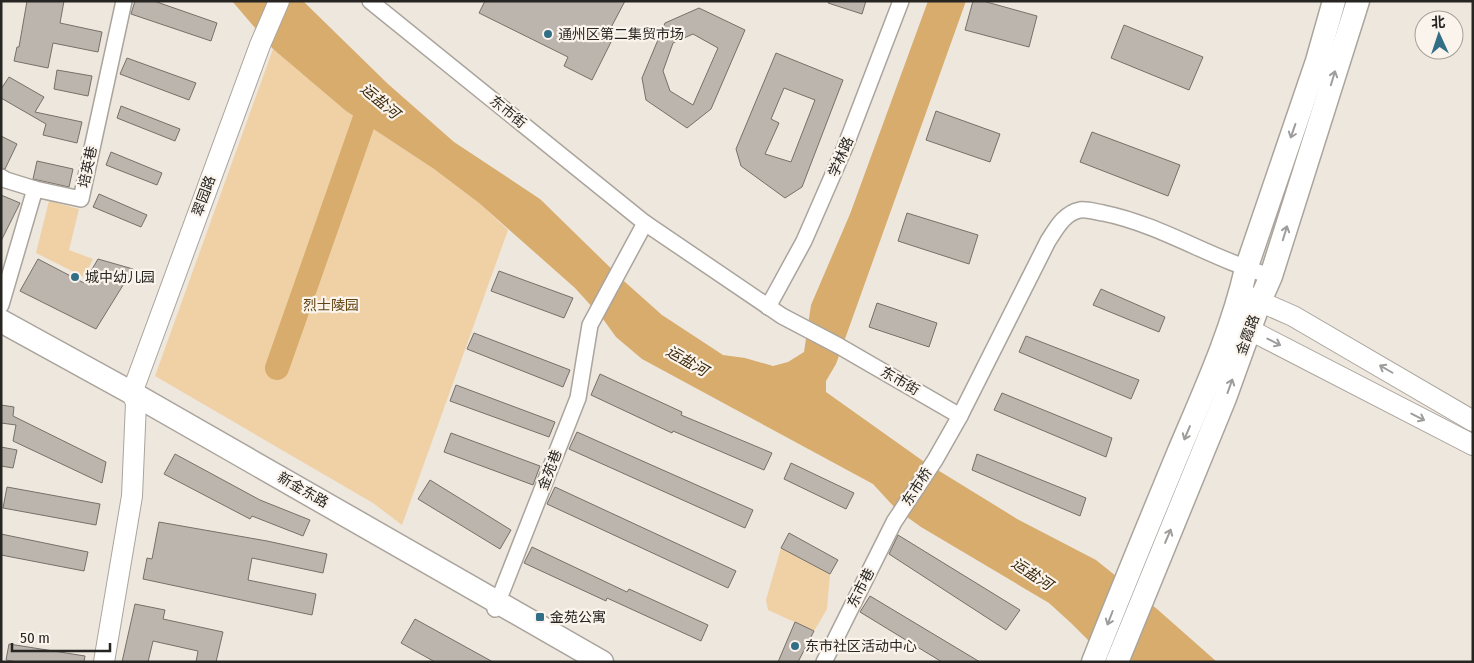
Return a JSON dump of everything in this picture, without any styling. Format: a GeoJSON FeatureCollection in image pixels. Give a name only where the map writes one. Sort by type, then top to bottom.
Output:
{"type":"FeatureCollection","features":[{"type":"Feature","properties":{"kind":"main road","name":"金霞路"},"geometry":{"type":"LineString","coordinates":[[1250,297],[1246,269],[1317,61],[1334,1]]}},
{"type":"Feature","properties":{"kind":"main road","name":"金霞路"},"geometry":{"type":"LineString","coordinates":[[1117,662],[1226,398],[1240,326],[1250,297],[1271,276],[1358,1]]}},
{"type":"Feature","properties":{"kind":"main road","name":"新金东路"},"geometry":{"type":"LineString","coordinates":[[1,321],[496,606],[602,662]]}},
{"type":"Feature","properties":{"kind":"main road","name":"金霞路"},"geometry":{"type":"LineString","coordinates":[[1093,662],[1127,575],[1205,389],[1240,326]]}},
{"type":"Feature","properties":{"kind":"main road","name":"新金东路"},"geometry":{"type":"LineString","coordinates":[[1,333],[134,398]]}},
{"type":"Feature","properties":{"kind":"main road","name":"新金东路"},"geometry":{"type":"LineString","coordinates":[[496,606],[583,662]]}},
{"type":"Feature","properties":{"kind":"street","name":"培英巷"},"geometry":{"type":"LineString","coordinates":[[35,189],[81,198],[124,1]]}},
{"type":"Feature","properties":{"kind":"street","name":"翠园路"},"geometry":{"type":"LineString","coordinates":[[104,662],[132,496],[134,398],[260,45],[279,1]]}},
{"type":"Feature","properties":{"kind":"street","name":"东市街"},"geometry":{"type":"LineString","coordinates":[[370,1],[645,223],[782,316],[839,346],[960,416]]}},
{"type":"Feature","properties":{"kind":"street","name":"学林路"},"geometry":{"type":"LineString","coordinates":[[768,307],[804,241],[846,148],[901,1]]}},
{"type":"Feature","properties":{"kind":"street"},"geometry":{"type":"LineString","coordinates":[[1,177],[35,189],[1,305]]}},
{"type":"Feature","properties":{"kind":"street","name":"东市桥"},"geometry":{"type":"LineString","coordinates":[[899,515],[935,460],[960,416],[1048,241],[1058,226],[1069,215],[1080,210],[1128,218],[1246,269],[1271,276]]}},
{"type":"Feature","properties":{"kind":"street","name":"金苑巷"},"geometry":{"type":"LineString","coordinates":[[496,606],[578,398],[590,325],[645,223]]}},
{"type":"Feature","properties":{"kind":"street"},"geometry":{"type":"LineString","coordinates":[[1250,297],[1293,316],[1473,421]]}},
{"type":"Feature","properties":{"kind":"street"},"geometry":{"type":"LineString","coordinates":[[1240,326],[1473,445]]}},
{"type":"Feature","properties":{"kind":"street","name":"东市巷"},"geometry":{"type":"LineString","coordinates":[[824,662],[899,515]]}},
{"type":"Feature","properties":{"kind":"green space","name":"烈士陵园"},"geometry":{"type":"Polygon","coordinates":[[[273,49],[346,111],[434,169],[479,203],[508,230],[402,525],[373,503],[155,376],[273,49]]]}},
{"type":"Feature","properties":{"kind":"green space"},"geometry":{"type":"Polygon","coordinates":[[[49,201],[79,209],[69,250],[93,259],[84,277],[36,253],[49,201]]]}},
{"type":"Feature","properties":{"kind":"green space"},"geometry":{"type":"Polygon","coordinates":[[[781,548],[830,574],[827,609],[814,631],[768,610],[766,600],[781,548]]]}},
{"type":"Feature","properties":{"kind":"water","name":"运盐河"},"geometry":{"type":"Polygon","coordinates":[[[232,1],[303,1],[388,84],[454,142],[540,199],[625,282],[662,315],[723,355],[745,358],[773,366],[788,362],[804,352],[811,305],[850,214],[928,1],[966,1],[836,364],[826,381],[826,392],[923,461],[1019,520],[1096,560],[1157,609],[1217,662],[1110,662],[1049,603],[921,527],[896,509],[873,484],[642,359],[616,337],[603,319],[575,288],[479,203],[434,169],[346,111],[273,49],[232,1]]]}},
{"type":"Feature","properties":{"kind":"building"},"geometry":{"type":"Polygon","coordinates":[[[27,1],[64,1],[60,23],[102,32],[98,52],[53,43],[48,68],[14,61],[17,47],[19,47],[27,1]]]}},
{"type":"Feature","properties":{"kind":"building"},"geometry":{"type":"Polygon","coordinates":[[[135,1],[154,1],[217,23],[211,41],[131,14],[135,1]]]}},
{"type":"Feature","properties":{"kind":"building"},"geometry":{"type":"Polygon","coordinates":[[[485,1],[625,1],[606,37],[612,40],[592,80],[564,66],[568,57],[479,13],[485,1]]]}},
{"type":"Feature","properties":{"kind":"building"},"geometry":{"type":"Polygon","coordinates":[[[829,1],[866,1],[862,14],[828,3],[829,1]]]}},
{"type":"Feature","properties":{"kind":"building"},"geometry":{"type":"Polygon","coordinates":[[[973,1],[983,1],[1037,16],[1029,47],[965,30],[973,1]]]}},
{"type":"Feature","properties":{"kind":"building"},"geometry":{"type":"Polygon","coordinates":[[[699,8],[745,30],[711,109],[687,128],[646,100],[642,78],[665,23],[699,8]],[[693,34],[673,43],[663,71],[670,91],[693,105],[718,48],[693,34]]]}},
{"type":"Feature","properties":{"kind":"building"},"geometry":{"type":"Polygon","coordinates":[[[1124,25],[1203,57],[1189,90],[1111,58],[1124,25]]]}},
{"type":"Feature","properties":{"kind":"building"},"geometry":{"type":"Polygon","coordinates":[[[776,53],[843,80],[802,187],[785,198],[741,166],[736,149],[776,53]],[[784,88],[771,119],[779,123],[765,154],[791,162],[815,100],[784,88]]]}},
{"type":"Feature","properties":{"kind":"building"},"geometry":{"type":"Polygon","coordinates":[[[127,58],[196,83],[189,100],[120,74],[127,58]]]}},
{"type":"Feature","properties":{"kind":"building"},"geometry":{"type":"Polygon","coordinates":[[[57,70],[92,76],[88,96],[54,89],[57,70]]]}},
{"type":"Feature","properties":{"kind":"building"},"geometry":{"type":"Polygon","coordinates":[[[9,77],[44,97],[35,112],[82,122],[77,143],[43,135],[46,124],[1,98],[1,89],[9,77]]]}},
{"type":"Feature","properties":{"kind":"building"},"geometry":{"type":"Polygon","coordinates":[[[121,106],[180,129],[175,141],[117,118],[121,106]]]}},
{"type":"Feature","properties":{"kind":"building"},"geometry":{"type":"Polygon","coordinates":[[[936,111],[1000,134],[990,162],[926,140],[936,111]]]}},
{"type":"Feature","properties":{"kind":"building"},"geometry":{"type":"Polygon","coordinates":[[[1092,132],[1180,165],[1168,196],[1080,162],[1092,132]]]}},
{"type":"Feature","properties":{"kind":"building"},"geometry":{"type":"Polygon","coordinates":[[[1,136],[17,144],[5,169],[1,168],[1,136]]]}},
{"type":"Feature","properties":{"kind":"building"},"geometry":{"type":"Polygon","coordinates":[[[111,152],[162,173],[157,185],[106,165],[111,152]]]}},
{"type":"Feature","properties":{"kind":"building"},"geometry":{"type":"Polygon","coordinates":[[[37,161],[73,169],[69,187],[33,179],[37,161]]]}},
{"type":"Feature","properties":{"kind":"building"},"geometry":{"type":"Polygon","coordinates":[[[99,194],[147,215],[141,227],[93,207],[99,194]]]}},
{"type":"Feature","properties":{"kind":"building"},"geometry":{"type":"Polygon","coordinates":[[[1,195],[20,203],[1,241],[1,195]]]}},
{"type":"Feature","properties":{"kind":"building"},"geometry":{"type":"Polygon","coordinates":[[[907,213],[978,235],[969,264],[898,241],[907,213]]]}},
{"type":"Feature","properties":{"kind":"building"},"geometry":{"type":"Polygon","coordinates":[[[38,259],[84,283],[98,259],[133,269],[96,329],[20,291],[38,259]]]}},
{"type":"Feature","properties":{"kind":"building"},"geometry":{"type":"Polygon","coordinates":[[[499,271],[573,298],[564,318],[491,291],[499,271]]]}},
{"type":"Feature","properties":{"kind":"building"},"geometry":{"type":"Polygon","coordinates":[[[1101,289],[1165,317],[1159,332],[1093,305],[1101,289]]]}},
{"type":"Feature","properties":{"kind":"building"},"geometry":{"type":"Polygon","coordinates":[[[877,303],[937,323],[929,347],[869,327],[877,303]]]}},
{"type":"Feature","properties":{"kind":"building"},"geometry":{"type":"Polygon","coordinates":[[[474,333],[570,370],[563,387],[467,349],[474,333]]]}},
{"type":"Feature","properties":{"kind":"building"},"geometry":{"type":"Polygon","coordinates":[[[1026,336],[1139,380],[1131,399],[1019,352],[1026,336]]]}},
{"type":"Feature","properties":{"kind":"building"},"geometry":{"type":"Polygon","coordinates":[[[600,374],[682,412],[681,415],[772,453],[764,470],[673,431],[672,433],[591,395],[600,374]]]}},
{"type":"Feature","properties":{"kind":"building"},"geometry":{"type":"Polygon","coordinates":[[[456,385],[555,422],[549,437],[450,401],[456,385]]]}},
{"type":"Feature","properties":{"kind":"building"},"geometry":{"type":"Polygon","coordinates":[[[1002,393],[1112,438],[1106,457],[994,410],[1002,393]]]}},
{"type":"Feature","properties":{"kind":"building"},"geometry":{"type":"Polygon","coordinates":[[[1,405],[14,407],[13,416],[106,462],[102,483],[13,441],[16,425],[1,423],[1,405]]]}},
{"type":"Feature","properties":{"kind":"building"},"geometry":{"type":"Polygon","coordinates":[[[577,432],[753,510],[745,528],[569,449],[577,432]]]}},
{"type":"Feature","properties":{"kind":"building"},"geometry":{"type":"Polygon","coordinates":[[[451,433],[540,466],[533,485],[444,452],[451,433]]]}},
{"type":"Feature","properties":{"kind":"building"},"geometry":{"type":"Polygon","coordinates":[[[1,447],[17,450],[13,468],[1,466],[1,447]]]}},
{"type":"Feature","properties":{"kind":"building"},"geometry":{"type":"Polygon","coordinates":[[[175,454],[260,500],[310,520],[303,536],[252,516],[250,519],[164,474],[175,454]]]}},
{"type":"Feature","properties":{"kind":"building"},"geometry":{"type":"Polygon","coordinates":[[[977,454],[1086,498],[1080,516],[972,470],[977,454]]]}},
{"type":"Feature","properties":{"kind":"building"},"geometry":{"type":"Polygon","coordinates":[[[791,463],[854,493],[846,509],[784,479],[791,463]]]}},
{"type":"Feature","properties":{"kind":"building"},"geometry":{"type":"Polygon","coordinates":[[[430,480],[511,530],[500,549],[418,499],[430,480]]]}},
{"type":"Feature","properties":{"kind":"building"},"geometry":{"type":"Polygon","coordinates":[[[7,487],[100,504],[96,525],[3,508],[7,487]]]}},
{"type":"Feature","properties":{"kind":"building"},"geometry":{"type":"Polygon","coordinates":[[[555,487],[736,571],[728,588],[547,504],[555,487]]]}},
{"type":"Feature","properties":{"kind":"building"},"geometry":{"type":"Polygon","coordinates":[[[159,522],[267,541],[327,554],[323,573],[252,558],[248,580],[316,594],[312,615],[143,579],[147,558],[152,559],[159,522]]]}},
{"type":"Feature","properties":{"kind":"building"},"geometry":{"type":"Polygon","coordinates":[[[789,533],[838,560],[830,574],[781,548],[789,533]]]}},
{"type":"Feature","properties":{"kind":"building"},"geometry":{"type":"Polygon","coordinates":[[[1,534],[88,552],[84,571],[1,555],[1,534]]]}},
{"type":"Feature","properties":{"kind":"building"},"geometry":{"type":"Polygon","coordinates":[[[898,535],[1020,610],[1006,630],[889,554],[898,535]]]}},
{"type":"Feature","properties":{"kind":"building"},"geometry":{"type":"Polygon","coordinates":[[[532,547],[627,592],[629,589],[708,625],[701,641],[607,598],[606,601],[524,563],[532,547]]]}},
{"type":"Feature","properties":{"kind":"building"},"geometry":{"type":"Polygon","coordinates":[[[870,596],[980,662],[942,662],[860,612],[870,596]]]}},
{"type":"Feature","properties":{"kind":"building"},"geometry":{"type":"Polygon","coordinates":[[[135,604],[165,610],[163,619],[223,632],[216,662],[196,662],[198,651],[153,641],[148,662],[122,662],[135,604]]]}},
{"type":"Feature","properties":{"kind":"building"},"geometry":{"type":"Polygon","coordinates":[[[415,619],[493,662],[435,662],[401,643],[415,619]]]}},
{"type":"Feature","properties":{"kind":"building","name":"东市社区活动中心"},"geometry":{"type":"Polygon","coordinates":[[[795,622],[814,631],[798,662],[778,662],[795,622]]]}},
{"type":"Feature","properties":{"kind":"building"},"geometry":{"type":"Polygon","coordinates":[[[9,644],[85,656],[84,662],[17,662],[6,660],[9,644]]]}},
{"type":"Feature","properties":{"kind":"waterway","name":"运盐河"},"geometry":{"type":"LineString","coordinates":[[277,368],[373,95]]}},
{"type":"Feature","properties":{"kind":"place","name":"通州区第二集贸市场"},"geometry":{"type":"Point","coordinates":[548,34]}},
{"type":"Feature","properties":{"kind":"place","name":"城中幼儿园"},"geometry":{"type":"Point","coordinates":[75,277]}},
{"type":"Feature","properties":{"kind":"place","name":"金苑公寓"},"geometry":{"type":"Point","coordinates":[540,617]}},
{"type":"Feature","properties":{"kind":"place","name":"东市社区活动中心"},"geometry":{"type":"Point","coordinates":[795,646]}}]}
